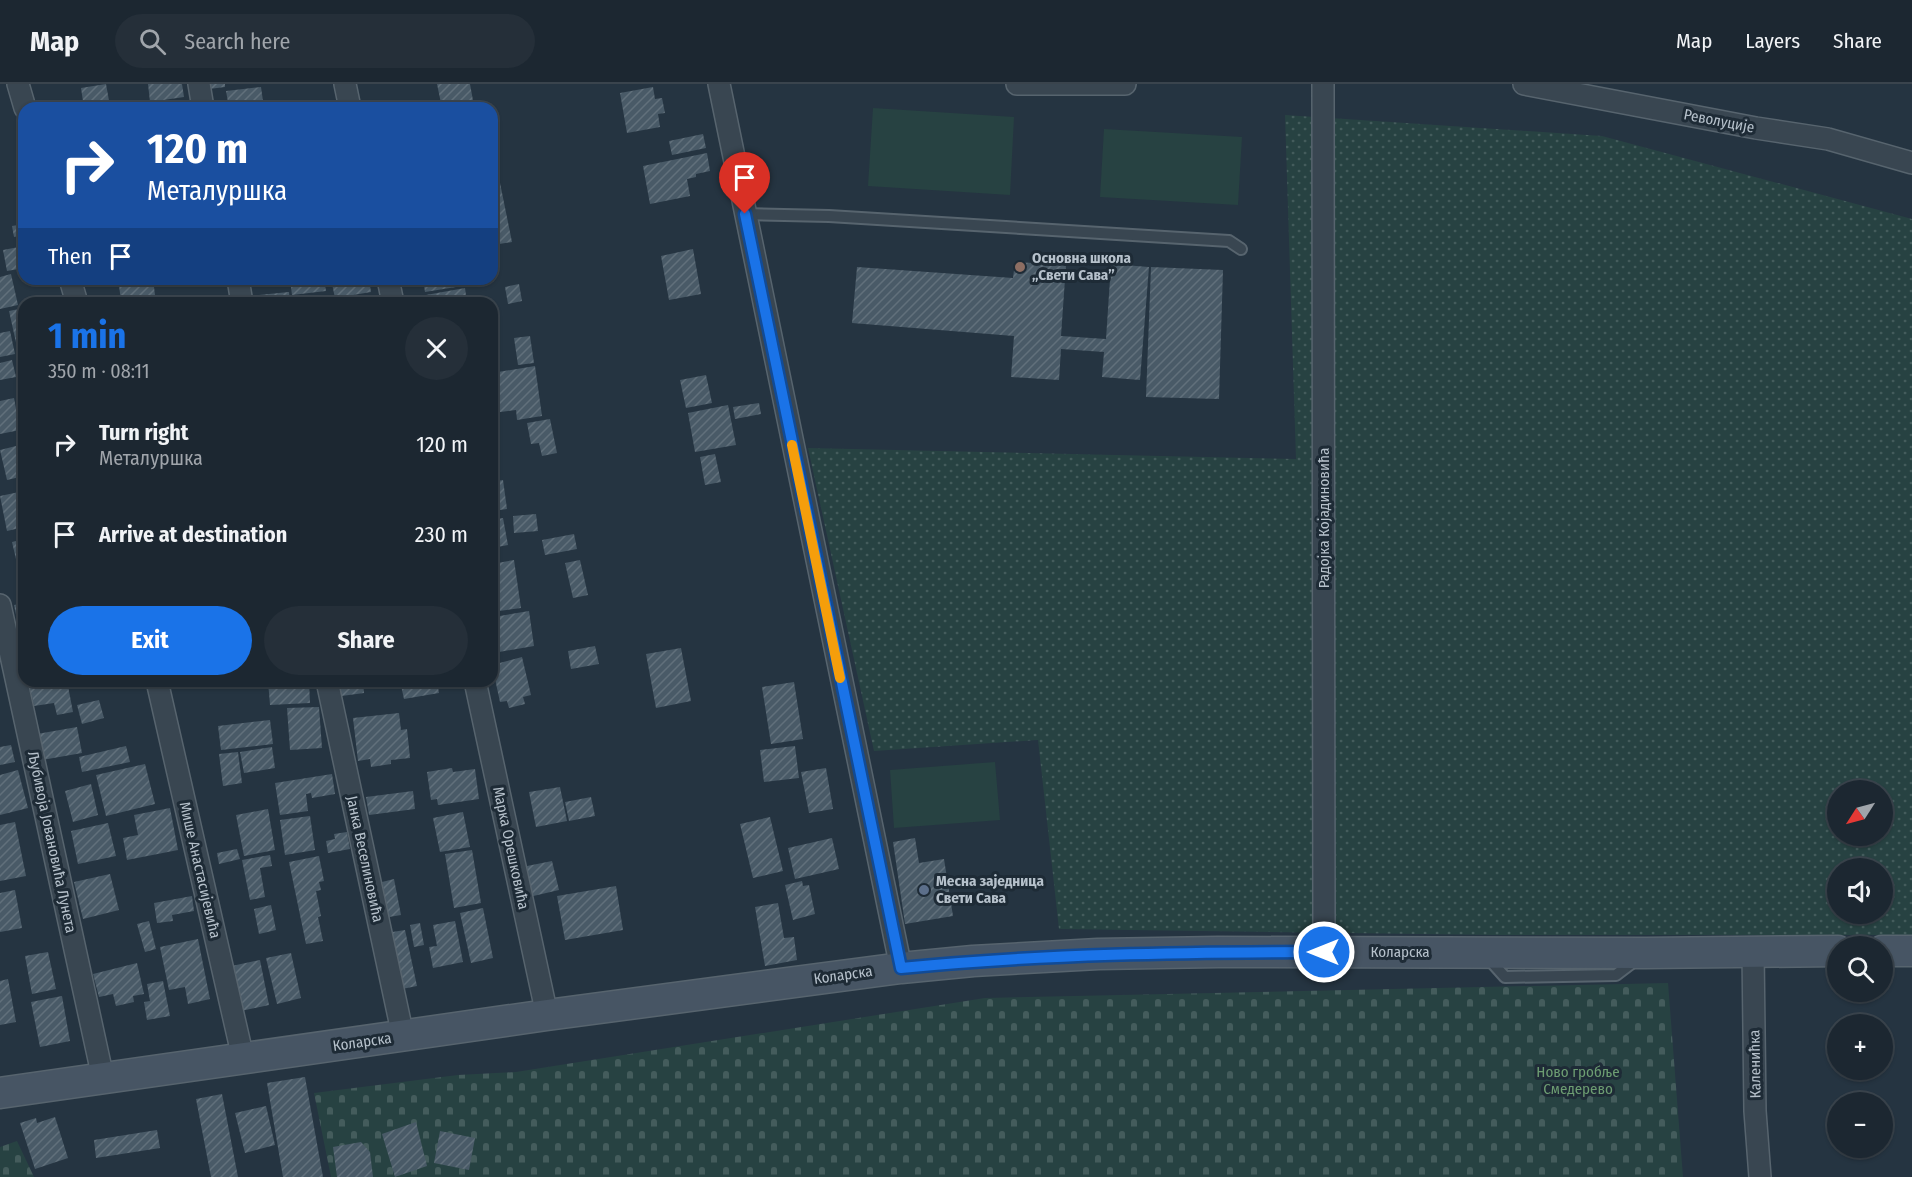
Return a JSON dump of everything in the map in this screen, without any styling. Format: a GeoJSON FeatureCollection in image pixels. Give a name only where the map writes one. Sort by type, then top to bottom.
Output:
{"type":"FeatureCollection","features":[{"type":"Feature","properties":{"kind":"main road","name":"Коларска"},"geometry":{"type":"LineString","coordinates":[[0,1093],[547,1015],[901,968],[973,961],[1098,954],[1827,951]]}},
{"type":"Feature","properties":{"kind":"main road"},"geometry":{"type":"LineString","coordinates":[[1893,951],[1912,951]]}},
{"type":"Feature","properties":{"kind":"street"},"geometry":{"type":"LineString","coordinates":[[18,84],[23,102]]}},
{"type":"Feature","properties":{"kind":"street"},"geometry":{"type":"LineString","coordinates":[[199,84],[203,102]]}},
{"type":"Feature","properties":{"kind":"street"},"geometry":{"type":"LineString","coordinates":[[345,84],[349,102]]}},
{"type":"Feature","properties":{"kind":"street"},"geometry":{"type":"LineString","coordinates":[[718,84],[901,968]]}},
{"type":"Feature","properties":{"kind":"street"},"geometry":{"type":"LineString","coordinates":[[1017,84],[1125,84]]}},
{"type":"Feature","properties":{"kind":"street","name":"Радојка Којадиновића"},"geometry":{"type":"LineString","coordinates":[[1323,84],[1324,952]]}},
{"type":"Feature","properties":{"kind":"street","name":"Револуције"},"geometry":{"type":"LineString","coordinates":[[1524,84],[1756,128],[1828,139],[1912,163]]}},
{"type":"Feature","properties":{"kind":"street","name":"Љубивоја Јовановића Лунета"},"geometry":{"type":"LineString","coordinates":[[0,605],[103,1078]]}},
{"type":"Feature","properties":{"kind":"street","name":"Мише Анастасијевића"},"geometry":{"type":"LineString","coordinates":[[158,687],[243,1059]]}},
{"type":"Feature","properties":{"kind":"street","name":"Јанка Веселиновића"},"geometry":{"type":"LineString","coordinates":[[328,687],[403,1036]]}},
{"type":"Feature","properties":{"kind":"street","name":"Марка Орешковића"},"geometry":{"type":"LineString","coordinates":[[476,687],[547,1015]]}},
{"type":"Feature","properties":{"kind":"street","name":"Каленићка"},"geometry":{"type":"LineString","coordinates":[[1753,951],[1755,1111],[1760,1177]]}},
{"type":"Feature","properties":{"kind":"lane"},"geometry":{"type":"LineString","coordinates":[[745,214],[829,216],[1217,241],[1229,242],[1241,249]]}},
{"type":"Feature","properties":{"kind":"green space"},"geometry":{"type":"Polygon","coordinates":[[[873,108],[1014,117],[1010,195],[868,186],[873,108]]]}},
{"type":"Feature","properties":{"kind":"green space"},"geometry":{"type":"Polygon","coordinates":[[[1285,115],[1602,136],[1912,219],[1912,935],[1494,935],[1059,929],[1038,740],[874,751],[808,448],[1296,459],[1285,115]]]}},
{"type":"Feature","properties":{"kind":"green space"},"geometry":{"type":"Polygon","coordinates":[[[1104,129],[1242,137],[1238,205],[1100,197],[1104,129]]]}},
{"type":"Feature","properties":{"kind":"green space"},"geometry":{"type":"Polygon","coordinates":[[[995,762],[1000,820],[894,828],[890,770],[995,762]]]}},
{"type":"Feature","properties":{"kind":"green space","name":"Ново гробље Смедерево"},"geometry":{"type":"Polygon","coordinates":[[[1668,983],[1683,1177],[331,1177],[314,1093],[458,1075],[516,1072],[985,998],[1668,983]]]}},
{"type":"Feature","properties":{"kind":"green space"},"geometry":{"type":"Polygon","coordinates":[[[17,1141],[34,1177],[0,1177],[0,1147],[17,1141]]]}},
{"type":"Feature","properties":{"kind":"building"},"geometry":{"type":"Polygon","coordinates":[[[106,84],[109,102],[83,102],[81,88],[106,84]]]}},
{"type":"Feature","properties":{"kind":"building"},"geometry":{"type":"Polygon","coordinates":[[[148,84],[182,84],[184,97],[150,102],[148,84]]]}},
{"type":"Feature","properties":{"kind":"building"},"geometry":{"type":"Polygon","coordinates":[[[208,84],[225,84],[225,87],[209,89],[208,84]]]}},
{"type":"Feature","properties":{"kind":"building"},"geometry":{"type":"Polygon","coordinates":[[[437,84],[470,84],[473,102],[441,102],[437,84]]]}},
{"type":"Feature","properties":{"kind":"building"},"geometry":{"type":"Polygon","coordinates":[[[261,87],[263,102],[228,102],[226,91],[261,87]]]}},
{"type":"Feature","properties":{"kind":"building"},"geometry":{"type":"Polygon","coordinates":[[[653,87],[655,99],[662,98],[665,113],[658,114],[660,127],[627,133],[620,93],[653,87]]]}},
{"type":"Feature","properties":{"kind":"building"},"geometry":{"type":"Polygon","coordinates":[[[703,134],[706,148],[672,155],[669,141],[703,134]]]}},
{"type":"Feature","properties":{"kind":"building"},"geometry":{"type":"Polygon","coordinates":[[[707,153],[710,171],[687,179],[690,196],[650,204],[643,166],[707,153]]]}},
{"type":"Feature","properties":{"kind":"building"},"geometry":{"type":"Polygon","coordinates":[[[498,173],[512,242],[498,244],[498,173]]]}},
{"type":"Feature","properties":{"kind":"building"},"geometry":{"type":"Polygon","coordinates":[[[18,225],[18,236],[14,237],[12,226],[18,225]]]}},
{"type":"Feature","properties":{"kind":"building"},"geometry":{"type":"Polygon","coordinates":[[[18,247],[18,269],[7,271],[3,250],[18,247]]]}},
{"type":"Feature","properties":{"kind":"building"},"geometry":{"type":"Polygon","coordinates":[[[693,249],[701,294],[669,300],[661,256],[693,249]]]}},
{"type":"Feature","properties":{"kind":"building"},"geometry":{"type":"Polygon","coordinates":[[[1015,262],[1066,265],[1061,336],[1106,339],[1111,264],[1149,267],[1140,380],[1102,377],[1104,352],[1061,349],[1059,380],[1011,377],[1014,336],[852,323],[857,267],[1013,278],[1015,262]]]}},
{"type":"Feature","properties":{"kind":"building"},"geometry":{"type":"Polygon","coordinates":[[[1151,267],[1223,270],[1219,399],[1146,397],[1151,267]]]}},
{"type":"Feature","properties":{"kind":"building"},"geometry":{"type":"Polygon","coordinates":[[[11,274],[18,305],[0,309],[0,277],[11,274]]]}},
{"type":"Feature","properties":{"kind":"building"},"geometry":{"type":"Polygon","coordinates":[[[519,284],[522,301],[508,304],[505,287],[519,284]]]}},
{"type":"Feature","properties":{"kind":"building"},"geometry":{"type":"Polygon","coordinates":[[[119,285],[154,285],[155,295],[121,297],[119,285]]]}},
{"type":"Feature","properties":{"kind":"building"},"geometry":{"type":"Polygon","coordinates":[[[291,285],[325,285],[326,291],[292,295],[291,285]]]}},
{"type":"Feature","properties":{"kind":"building"},"geometry":{"type":"Polygon","coordinates":[[[332,285],[370,285],[371,292],[335,297],[332,285]]]}},
{"type":"Feature","properties":{"kind":"building"},"geometry":{"type":"Polygon","coordinates":[[[424,285],[456,285],[456,287],[425,292],[424,285]]]}},
{"type":"Feature","properties":{"kind":"building"},"geometry":{"type":"Polygon","coordinates":[[[465,288],[466,297],[426,297],[426,295],[465,288]]]}},
{"type":"Feature","properties":{"kind":"building"},"geometry":{"type":"Polygon","coordinates":[[[289,292],[289,297],[248,297],[289,292]]]}},
{"type":"Feature","properties":{"kind":"building"},"geometry":{"type":"Polygon","coordinates":[[[18,309],[18,352],[9,311],[18,309]]]}},
{"type":"Feature","properties":{"kind":"building"},"geometry":{"type":"Polygon","coordinates":[[[10,331],[15,354],[0,357],[0,333],[10,331]]]}},
{"type":"Feature","properties":{"kind":"building"},"geometry":{"type":"Polygon","coordinates":[[[530,336],[534,363],[518,365],[514,338],[530,336]]]}},
{"type":"Feature","properties":{"kind":"building"},"geometry":{"type":"Polygon","coordinates":[[[12,360],[16,377],[0,380],[0,363],[12,360]]]}},
{"type":"Feature","properties":{"kind":"building"},"geometry":{"type":"Polygon","coordinates":[[[535,366],[542,416],[517,420],[516,410],[498,412],[498,372],[535,366]]]}},
{"type":"Feature","properties":{"kind":"building"},"geometry":{"type":"Polygon","coordinates":[[[706,375],[712,403],[686,408],[680,380],[706,375]]]}},
{"type":"Feature","properties":{"kind":"building"},"geometry":{"type":"Polygon","coordinates":[[[14,398],[18,430],[0,434],[0,401],[14,398]]]}},
{"type":"Feature","properties":{"kind":"building"},"geometry":{"type":"Polygon","coordinates":[[[759,403],[761,414],[735,419],[733,407],[759,403]]]}},
{"type":"Feature","properties":{"kind":"building"},"geometry":{"type":"Polygon","coordinates":[[[728,405],[736,445],[695,452],[688,413],[728,405]]]}},
{"type":"Feature","properties":{"kind":"building"},"geometry":{"type":"Polygon","coordinates":[[[550,419],[557,453],[542,456],[539,443],[531,444],[527,423],[550,419]]]}},
{"type":"Feature","properties":{"kind":"building"},"geometry":{"type":"Polygon","coordinates":[[[18,446],[18,477],[7,480],[0,450],[18,446]]]}},
{"type":"Feature","properties":{"kind":"building"},"geometry":{"type":"Polygon","coordinates":[[[715,454],[721,482],[705,485],[700,457],[715,454]]]}},
{"type":"Feature","properties":{"kind":"building"},"geometry":{"type":"Polygon","coordinates":[[[503,480],[507,509],[498,510],[498,481],[503,480]]]}},
{"type":"Feature","properties":{"kind":"building"},"geometry":{"type":"Polygon","coordinates":[[[18,492],[18,528],[7,531],[0,496],[18,492]]]}},
{"type":"Feature","properties":{"kind":"building"},"geometry":{"type":"Polygon","coordinates":[[[536,514],[538,531],[514,533],[513,516],[536,514]]]}},
{"type":"Feature","properties":{"kind":"building"},"geometry":{"type":"Polygon","coordinates":[[[503,518],[508,545],[498,547],[498,519],[503,518]]]}},
{"type":"Feature","properties":{"kind":"building"},"geometry":{"type":"Polygon","coordinates":[[[574,534],[577,549],[545,555],[542,540],[574,534]]]}},
{"type":"Feature","properties":{"kind":"building"},"geometry":{"type":"Polygon","coordinates":[[[18,540],[18,568],[12,542],[18,540]]]}},
{"type":"Feature","properties":{"kind":"building"},"geometry":{"type":"Polygon","coordinates":[[[514,560],[521,608],[498,611],[498,563],[514,560]]]}},
{"type":"Feature","properties":{"kind":"building"},"geometry":{"type":"Polygon","coordinates":[[[580,560],[588,595],[573,598],[565,563],[580,560]]]}},
{"type":"Feature","properties":{"kind":"building"},"geometry":{"type":"Polygon","coordinates":[[[18,604],[18,624],[14,605],[18,604]]]}},
{"type":"Feature","properties":{"kind":"building"},"geometry":{"type":"Polygon","coordinates":[[[529,611],[534,646],[499,652],[498,616],[529,611]]]}},
{"type":"Feature","properties":{"kind":"building"},"geometry":{"type":"Polygon","coordinates":[[[18,640],[18,660],[15,641],[18,640]]]}},
{"type":"Feature","properties":{"kind":"building"},"geometry":{"type":"Polygon","coordinates":[[[595,646],[599,664],[571,669],[568,651],[595,646]]]}},
{"type":"Feature","properties":{"kind":"building"},"geometry":{"type":"Polygon","coordinates":[[[681,648],[691,701],[656,708],[646,654],[681,648]]]}},
{"type":"Feature","properties":{"kind":"building"},"geometry":{"type":"Polygon","coordinates":[[[522,657],[531,695],[523,697],[525,704],[509,708],[507,701],[500,702],[497,687],[498,663],[522,657]]]}},
{"type":"Feature","properties":{"kind":"building"},"geometry":{"type":"Polygon","coordinates":[[[794,682],[803,739],[771,744],[762,687],[794,682]]]}},
{"type":"Feature","properties":{"kind":"building"},"geometry":{"type":"Polygon","coordinates":[[[68,687],[73,712],[57,715],[54,703],[34,706],[30,688],[68,687]]]}},
{"type":"Feature","properties":{"kind":"building"},"geometry":{"type":"Polygon","coordinates":[[[268,687],[309,687],[310,703],[270,705],[268,687]]]}},
{"type":"Feature","properties":{"kind":"building"},"geometry":{"type":"Polygon","coordinates":[[[332,687],[364,687],[364,693],[334,697],[332,687]]]}},
{"type":"Feature","properties":{"kind":"building"},"geometry":{"type":"Polygon","coordinates":[[[401,687],[438,687],[439,693],[404,699],[401,687]]]}},
{"type":"Feature","properties":{"kind":"building"},"geometry":{"type":"Polygon","coordinates":[[[99,700],[104,718],[82,724],[77,705],[99,700]]]}},
{"type":"Feature","properties":{"kind":"building"},"geometry":{"type":"Polygon","coordinates":[[[319,707],[322,748],[290,750],[287,708],[319,707]]]}},
{"type":"Feature","properties":{"kind":"building"},"geometry":{"type":"Polygon","coordinates":[[[399,713],[401,730],[407,729],[410,758],[391,760],[391,764],[371,767],[370,759],[358,761],[353,718],[399,713]]]}},
{"type":"Feature","properties":{"kind":"building"},"geometry":{"type":"Polygon","coordinates":[[[270,720],[273,744],[221,750],[218,726],[270,720]]]}},
{"type":"Feature","properties":{"kind":"building"},"geometry":{"type":"Polygon","coordinates":[[[77,727],[82,753],[42,760],[37,734],[77,727]]]}},
{"type":"Feature","properties":{"kind":"building"},"geometry":{"type":"Polygon","coordinates":[[[11,745],[15,762],[0,765],[0,747],[11,745]]]}},
{"type":"Feature","properties":{"kind":"building"},"geometry":{"type":"Polygon","coordinates":[[[126,746],[130,762],[82,772],[79,757],[126,746]]]}},
{"type":"Feature","properties":{"kind":"building"},"geometry":{"type":"Polygon","coordinates":[[[795,746],[799,778],[764,782],[760,750],[795,746]]]}},
{"type":"Feature","properties":{"kind":"building"},"geometry":{"type":"Polygon","coordinates":[[[272,747],[275,768],[244,773],[240,752],[272,747]]]}},
{"type":"Feature","properties":{"kind":"building"},"geometry":{"type":"Polygon","coordinates":[[[238,752],[242,783],[223,786],[219,754],[238,752]]]}},
{"type":"Feature","properties":{"kind":"building"},"geometry":{"type":"Polygon","coordinates":[[[145,764],[155,804],[106,816],[96,775],[145,764]]]}},
{"type":"Feature","properties":{"kind":"building"},"geometry":{"type":"Polygon","coordinates":[[[452,768],[453,772],[475,769],[479,799],[438,805],[437,799],[431,800],[427,772],[452,768]]]}},
{"type":"Feature","properties":{"kind":"building"},"geometry":{"type":"Polygon","coordinates":[[[826,768],[833,809],[809,813],[801,772],[826,768]]]}},
{"type":"Feature","properties":{"kind":"building"},"geometry":{"type":"Polygon","coordinates":[[[18,770],[28,808],[0,815],[0,775],[18,770]]]}},
{"type":"Feature","properties":{"kind":"building"},"geometry":{"type":"Polygon","coordinates":[[[332,774],[335,794],[312,798],[311,793],[306,794],[308,811],[280,815],[275,783],[332,774]]]}},
{"type":"Feature","properties":{"kind":"building"},"geometry":{"type":"Polygon","coordinates":[[[91,784],[98,815],[73,822],[65,791],[91,784]]]}},
{"type":"Feature","properties":{"kind":"building"},"geometry":{"type":"Polygon","coordinates":[[[560,787],[567,821],[536,827],[529,792],[560,787]]]}},
{"type":"Feature","properties":{"kind":"building"},"geometry":{"type":"Polygon","coordinates":[[[413,791],[415,809],[369,815],[366,797],[413,791]]]}},
{"type":"Feature","properties":{"kind":"building"},"geometry":{"type":"Polygon","coordinates":[[[591,797],[595,816],[569,821],[565,802],[591,797]]]}},
{"type":"Feature","properties":{"kind":"building"},"geometry":{"type":"Polygon","coordinates":[[[170,808],[178,850],[127,860],[123,838],[138,835],[134,815],[170,808]]]}},
{"type":"Feature","properties":{"kind":"building"},"geometry":{"type":"Polygon","coordinates":[[[268,809],[275,850],[244,856],[236,815],[268,809]]]}},
{"type":"Feature","properties":{"kind":"building"},"geometry":{"type":"Polygon","coordinates":[[[463,812],[470,847],[440,852],[433,818],[463,812]]]}},
{"type":"Feature","properties":{"kind":"building"},"geometry":{"type":"Polygon","coordinates":[[[310,816],[315,850],[285,855],[280,820],[310,816]]]}},
{"type":"Feature","properties":{"kind":"building"},"geometry":{"type":"Polygon","coordinates":[[[770,817],[783,871],[753,878],[740,824],[770,817]]]}},
{"type":"Feature","properties":{"kind":"building"},"geometry":{"type":"Polygon","coordinates":[[[15,822],[26,876],[0,881],[0,825],[15,822]]]}},
{"type":"Feature","properties":{"kind":"building"},"geometry":{"type":"Polygon","coordinates":[[[108,823],[116,856],[78,864],[71,831],[108,823]]]}},
{"type":"Feature","properties":{"kind":"building"},"geometry":{"type":"Polygon","coordinates":[[[347,832],[350,849],[328,853],[326,841],[335,839],[334,834],[347,832]]]}},
{"type":"Feature","properties":{"kind":"building"},"geometry":{"type":"Polygon","coordinates":[[[832,838],[839,869],[795,879],[788,848],[832,838]]]}},
{"type":"Feature","properties":{"kind":"building","name":"Месна заједница Свети Сава"},"geometry":{"type":"Polygon","coordinates":[[[915,838],[919,863],[944,859],[953,916],[905,924],[893,842],[915,838]]]}},
{"type":"Feature","properties":{"kind":"building"},"geometry":{"type":"Polygon","coordinates":[[[237,849],[240,859],[219,864],[217,853],[237,849]]]}},
{"type":"Feature","properties":{"kind":"building"},"geometry":{"type":"Polygon","coordinates":[[[472,850],[481,903],[454,908],[445,854],[472,850]]]}},
{"type":"Feature","properties":{"kind":"building"},"geometry":{"type":"Polygon","coordinates":[[[270,855],[272,866],[260,868],[265,897],[250,900],[242,860],[270,855]]]}},
{"type":"Feature","properties":{"kind":"building"},"geometry":{"type":"Polygon","coordinates":[[[319,856],[324,881],[319,882],[321,890],[316,891],[323,941],[306,944],[289,862],[319,856]]]}},
{"type":"Feature","properties":{"kind":"building"},"geometry":{"type":"Polygon","coordinates":[[[552,861],[559,890],[529,897],[522,867],[552,861]]]}},
{"type":"Feature","properties":{"kind":"building"},"geometry":{"type":"Polygon","coordinates":[[[110,874],[119,910],[83,919],[74,882],[110,874]]]}},
{"type":"Feature","properties":{"kind":"building"},"geometry":{"type":"Polygon","coordinates":[[[394,879],[401,915],[389,917],[382,882],[394,879]]]}},
{"type":"Feature","properties":{"kind":"building"},"geometry":{"type":"Polygon","coordinates":[[[802,881],[803,886],[809,885],[815,914],[793,920],[785,885],[802,881]]]}},
{"type":"Feature","properties":{"kind":"building"},"geometry":{"type":"Polygon","coordinates":[[[616,886],[623,930],[565,940],[557,896],[616,886]]]}},
{"type":"Feature","properties":{"kind":"building"},"geometry":{"type":"Polygon","coordinates":[[[15,890],[22,928],[0,932],[0,893],[15,890]]]}},
{"type":"Feature","properties":{"kind":"building"},"geometry":{"type":"Polygon","coordinates":[[[192,896],[194,911],[172,915],[173,921],[157,923],[154,903],[192,896]]]}},
{"type":"Feature","properties":{"kind":"building"},"geometry":{"type":"Polygon","coordinates":[[[778,903],[784,938],[794,937],[797,960],[765,966],[755,907],[778,903]]]}},
{"type":"Feature","properties":{"kind":"building"},"geometry":{"type":"Polygon","coordinates":[[[271,905],[276,930],[259,934],[254,909],[271,905]]]}},
{"type":"Feature","properties":{"kind":"building"},"geometry":{"type":"Polygon","coordinates":[[[483,908],[493,958],[471,963],[460,913],[483,908]]]}},
{"type":"Feature","properties":{"kind":"building"},"geometry":{"type":"Polygon","coordinates":[[[149,921],[156,949],[145,952],[137,924],[149,921]]]}},
{"type":"Feature","properties":{"kind":"building"},"geometry":{"type":"Polygon","coordinates":[[[455,921],[463,962],[433,968],[429,947],[437,946],[433,925],[455,921]]]}},
{"type":"Feature","properties":{"kind":"building"},"geometry":{"type":"Polygon","coordinates":[[[420,923],[424,945],[414,947],[410,925],[420,923]]]}},
{"type":"Feature","properties":{"kind":"building"},"geometry":{"type":"Polygon","coordinates":[[[405,930],[417,986],[397,990],[386,933],[405,930]]]}},
{"type":"Feature","properties":{"kind":"building"},"geometry":{"type":"Polygon","coordinates":[[[198,939],[210,999],[188,1004],[185,987],[169,990],[160,947],[198,939]]]}},
{"type":"Feature","properties":{"kind":"building"},"geometry":{"type":"Polygon","coordinates":[[[48,952],[56,989],[32,994],[25,956],[48,952]]]}},
{"type":"Feature","properties":{"kind":"building"},"geometry":{"type":"Polygon","coordinates":[[[291,953],[301,998],[277,1004],[266,958],[291,953]]]}},
{"type":"Feature","properties":{"kind":"building"},"geometry":{"type":"Polygon","coordinates":[[[260,960],[269,1005],[236,1012],[227,967],[260,960]]]}},
{"type":"Feature","properties":{"kind":"building"},"geometry":{"type":"Polygon","coordinates":[[[137,963],[144,994],[133,996],[134,1002],[116,1006],[113,994],[99,997],[93,974],[137,963]]]}},
{"type":"Feature","properties":{"kind":"building"},"geometry":{"type":"Polygon","coordinates":[[[8,979],[16,1022],[0,1025],[0,981],[8,979]]]}},
{"type":"Feature","properties":{"kind":"building"},"geometry":{"type":"Polygon","coordinates":[[[163,981],[170,1016],[147,1020],[144,1002],[150,1001],[147,984],[163,981]]]}},
{"type":"Feature","properties":{"kind":"building"},"geometry":{"type":"Polygon","coordinates":[[[62,996],[70,1041],[40,1047],[31,1002],[62,996]]]}},
{"type":"Feature","properties":{"kind":"building"},"geometry":{"type":"Polygon","coordinates":[[[305,1077],[323,1177],[283,1177],[267,1083],[305,1077]]]}},
{"type":"Feature","properties":{"kind":"building"},"geometry":{"type":"Polygon","coordinates":[[[222,1094],[238,1177],[211,1177],[196,1099],[222,1094]]]}},
{"type":"Feature","properties":{"kind":"building"},"geometry":{"type":"Polygon","coordinates":[[[266,1106],[275,1145],[245,1153],[235,1113],[266,1106]]]}},
{"type":"Feature","properties":{"kind":"building"},"geometry":{"type":"Polygon","coordinates":[[[55,1117],[68,1158],[35,1169],[20,1123],[36,1118],[37,1123],[55,1117]]]}},
{"type":"Feature","properties":{"kind":"building"},"geometry":{"type":"Polygon","coordinates":[[[416,1122],[427,1166],[395,1177],[382,1134],[416,1122]]]}},
{"type":"Feature","properties":{"kind":"building"},"geometry":{"type":"Polygon","coordinates":[[[157,1130],[160,1148],[96,1158],[94,1140],[157,1130]]]}},
{"type":"Feature","properties":{"kind":"building"},"geometry":{"type":"Polygon","coordinates":[[[440,1131],[475,1138],[469,1170],[434,1163],[440,1131]]]}},
{"type":"Feature","properties":{"kind":"building"},"geometry":{"type":"Polygon","coordinates":[[[361,1142],[370,1152],[373,1177],[337,1177],[333,1147],[361,1142]]]}},
{"type":"Feature","properties":{"kind":"slow traffic"},"geometry":{"type":"LineString","coordinates":[[792,445],[840,678]]}},
{"type":"Feature","properties":{"kind":"place","name":"Основна школа „Свети Сава”"},"geometry":{"type":"Point","coordinates":[1020,267]}},
{"type":"Feature","properties":{"kind":"place","name":"Месна заједница Свети Сава"},"geometry":{"type":"Point","coordinates":[924,890]}},
{"type":"Feature","properties":{"kind":"route"},"geometry":{"type":"LineString","coordinates":[[745,214],[901,968],[973,961],[1098,954],[1324,952]]}}]}
